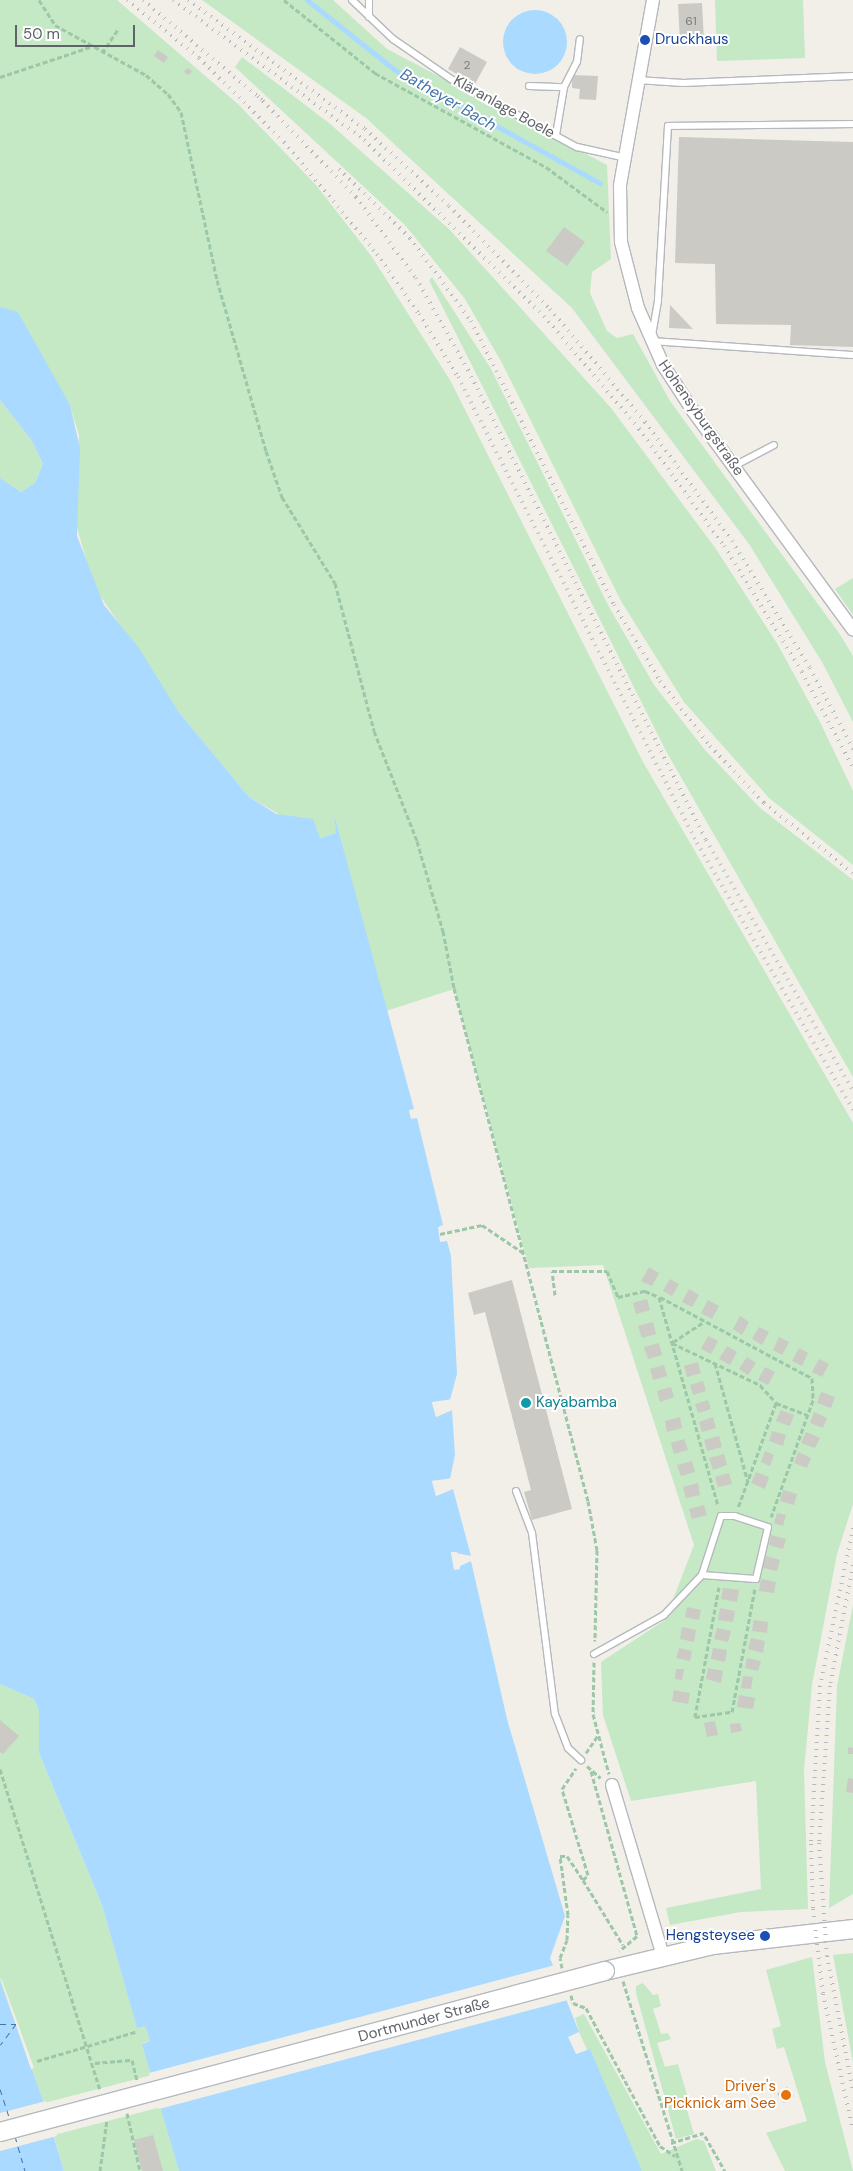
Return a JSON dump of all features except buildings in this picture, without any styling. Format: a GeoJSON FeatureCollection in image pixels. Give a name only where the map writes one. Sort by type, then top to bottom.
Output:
{"type":"FeatureCollection","features":[{"type":"Feature","properties":{"kind":"main road","name":"Dortmunder Straße"},"geometry":{"type":"LineString","coordinates":[[0,2132],[614,1964],[765,1936],[853,1929]]}},
{"type":"Feature","properties":{"kind":"street","name":"Hohensyburgstraße"},"geometry":{"type":"LineString","coordinates":[[653,0],[622,157],[620,210],[627,275],[650,341],[734,466],[853,630]]}},
{"type":"Feature","properties":{"kind":"street"},"geometry":{"type":"LineString","coordinates":[[612,1785],[663,1956]]}},
{"type":"Feature","properties":{"kind":"lane","name":"Kläranlage Boele"},"geometry":{"type":"LineString","coordinates":[[352,0],[393,39],[451,79],[585,150],[622,157]]}},
{"type":"Feature","properties":{"kind":"lane"},"geometry":{"type":"LineString","coordinates":[[369,0],[369,17]]}},
{"type":"Feature","properties":{"kind":"lane"},"geometry":{"type":"LineString","coordinates":[[556,136],[564,87],[577,62],[580,38]]}},
{"type":"Feature","properties":{"kind":"lane"},"geometry":{"type":"LineString","coordinates":[[636,80],[683,83],[853,76]]}},
{"type":"Feature","properties":{"kind":"lane"},"geometry":{"type":"LineString","coordinates":[[529,86],[564,87]]}},
{"type":"Feature","properties":{"kind":"lane"},"geometry":{"type":"LineString","coordinates":[[853,124],[668,126],[658,301],[650,341],[853,356]]}},
{"type":"Feature","properties":{"kind":"lane"},"geometry":{"type":"LineString","coordinates":[[734,466],[774,445]]}},
{"type":"Feature","properties":{"kind":"lane"},"geometry":{"type":"LineString","coordinates":[[516,1491],[532,1533],[555,1714],[568,1748],[581,1760]]}},
{"type":"Feature","properties":{"kind":"lane"},"geometry":{"type":"LineString","coordinates":[[594,1654],[664,1615],[702,1574],[721,1516],[736,1516],[768,1527],[756,1578],[702,1574]]}},
{"type":"Feature","properties":{"kind":"path"},"geometry":{"type":"LineString","coordinates":[[39,0],[56,25],[90,47],[146,75],[181,112],[217,280],[251,404],[282,497],[335,583],[387,771],[417,841],[594,1526],[593,1714],[612,1785]]}},
{"type":"Feature","properties":{"kind":"path"},"geometry":{"type":"LineString","coordinates":[[284,0],[375,73],[546,167],[606,212],[620,210]]}},
{"type":"Feature","properties":{"kind":"path"},"geometry":{"type":"LineString","coordinates":[[102,53],[119,28]]}},
{"type":"Feature","properties":{"kind":"path"},"geometry":{"type":"LineString","coordinates":[[0,77],[90,47]]}},
{"type":"Feature","properties":{"kind":"path"},"geometry":{"type":"LineString","coordinates":[[440,1234],[482,1224],[525,1254]]}},
{"type":"Feature","properties":{"kind":"path"},"geometry":{"type":"LineString","coordinates":[[555,1295],[552,1271],[607,1271],[618,1297],[645,1291],[660,1297],[812,1378],[814,1392],[808,1415],[768,1527]]}},
{"type":"Feature","properties":{"kind":"path"},"geometry":{"type":"LineString","coordinates":[[660,1297],[721,1516]]}},
{"type":"Feature","properties":{"kind":"path"},"geometry":{"type":"LineString","coordinates":[[672,1343],[705,1321]]}},
{"type":"Feature","properties":{"kind":"path"},"geometry":{"type":"LineString","coordinates":[[672,1343],[760,1385],[776,1403],[808,1415]]}},
{"type":"Feature","properties":{"kind":"path"},"geometry":{"type":"LineString","coordinates":[[715,1363],[748,1483]]}},
{"type":"Feature","properties":{"kind":"path"},"geometry":{"type":"LineString","coordinates":[[736,1516],[776,1403]]}},
{"type":"Feature","properties":{"kind":"path"},"geometry":{"type":"LineString","coordinates":[[721,1576],[695,1717],[732,1712],[756,1578]]}},
{"type":"Feature","properties":{"kind":"path"},"geometry":{"type":"LineString","coordinates":[[583,1880],[588,1875],[586,1864],[562,1789],[599,1735]]}},
{"type":"Feature","properties":{"kind":"path"},"geometry":{"type":"LineString","coordinates":[[0,1769],[95,2063],[132,2060],[136,2077]]}},
{"type":"Feature","properties":{"kind":"path"},"geometry":{"type":"LineString","coordinates":[[591,1771],[637,1936],[623,1945],[614,1964],[671,2143],[682,2171]]}},
{"type":"Feature","properties":{"kind":"path"},"geometry":{"type":"LineString","coordinates":[[565,1976],[560,1958],[567,1940],[568,1915],[560,1856],[567,1856],[623,1945]]}},
{"type":"Feature","properties":{"kind":"path"},"geometry":{"type":"LineString","coordinates":[[568,1985],[573,2003],[586,2008],[660,2146],[676,2156]]}},
{"type":"Feature","properties":{"kind":"path"},"geometry":{"type":"LineString","coordinates":[[37,2061],[138,2031]]}},
{"type":"Feature","properties":{"kind":"path"},"geometry":{"type":"LineString","coordinates":[[120,2112],[126,2110],[140,2171]]}},
{"type":"Feature","properties":{"kind":"path"},"geometry":{"type":"LineString","coordinates":[[100,2171],[109,2126],[106,2115],[113,2114]]}},
{"type":"Feature","properties":{"kind":"path"},"geometry":{"type":"LineString","coordinates":[[671,2143],[705,2134],[725,2171]]}},
{"type":"Feature","properties":{"kind":"green space"},"geometry":{"type":"Polygon","coordinates":[[[0,0],[117,0],[239,105],[316,185],[372,257],[450,380],[643,762],[853,1123],[853,1504],[837,1554],[812,1685],[804,1770],[808,1909],[741,1912],[670,1925],[666,1908],[761,1889],[756,1781],[631,1801],[603,1715],[601,1662],[665,1620],[694,1545],[603,1265],[529,1268],[454,989],[386,1011],[334,814],[337,833],[319,838],[248,796],[178,711],[93,585],[75,520],[79,435],[70,406],[18,313],[0,307],[0,0]]]}},
{"type":"Feature","properties":{"kind":"green space"},"geometry":{"type":"Polygon","coordinates":[[[202,0],[333,0],[387,49],[607,165],[611,259],[592,272],[590,293],[607,331],[617,338],[633,334],[670,401],[839,633],[853,656],[853,722],[822,662],[749,544],[572,308],[366,118],[202,0]]]}},
{"type":"Feature","properties":{"kind":"green space"},"geometry":{"type":"Polygon","coordinates":[[[715,0],[803,0],[805,58],[717,61],[715,0]]]}},
{"type":"Feature","properties":{"kind":"green space"},"geometry":{"type":"Polygon","coordinates":[[[242,57],[329,123],[450,230],[611,408],[716,549],[778,645],[821,724],[853,791],[853,865],[769,798],[684,702],[621,601],[502,363],[465,299],[405,225],[235,67],[242,57]]]}},
{"type":"Feature","properties":{"kind":"green space"},"geometry":{"type":"Polygon","coordinates":[[[432,277],[491,369],[609,607],[654,685],[705,750],[760,808],[853,880],[853,1077],[666,751],[429,280],[432,277]]]}},
{"type":"Feature","properties":{"kind":"green space"},"geometry":{"type":"Polygon","coordinates":[[[0,400],[32,441],[43,464],[35,483],[21,492],[0,478],[0,400]]]}},
{"type":"Feature","properties":{"kind":"green space"},"geometry":{"type":"Polygon","coordinates":[[[853,578],[853,615],[835,589],[853,578]]]}},
{"type":"Feature","properties":{"kind":"green space"},"geometry":{"type":"Polygon","coordinates":[[[853,1605],[853,1894],[829,1908],[837,1686],[853,1605]]]}},
{"type":"Feature","properties":{"kind":"green space"},"geometry":{"type":"Polygon","coordinates":[[[0,1684],[34,1699],[39,1711],[39,1753],[102,1905],[137,2027],[145,2025],[150,2041],[143,2043],[152,2075],[44,2103],[0,1981],[0,1684]]]}},
{"type":"Feature","properties":{"kind":"green space"},"geometry":{"type":"Polygon","coordinates":[[[853,1953],[853,2062],[833,1955],[853,1953]]]}},
{"type":"Feature","properties":{"kind":"green space"},"geometry":{"type":"Polygon","coordinates":[[[812,1957],[825,2062],[853,2171],[785,2171],[766,2133],[807,2121],[784,2047],[777,2049],[772,2029],[781,2026],[766,1970],[812,1957]]]}},
{"type":"Feature","properties":{"kind":"green space"},"geometry":{"type":"Polygon","coordinates":[[[643,1983],[653,1995],[658,1994],[661,2006],[653,2009],[661,2034],[668,2033],[671,2039],[657,2043],[665,2067],[678,2064],[690,2105],[686,2107],[694,2134],[676,2139],[636,1993],[636,1986],[643,1983]]]}},
{"type":"Feature","properties":{"kind":"green space"},"geometry":{"type":"Polygon","coordinates":[[[584,2014],[661,2154],[696,2139],[704,2141],[716,2171],[642,2171],[579,2032],[575,2018],[584,2014]]]}},
{"type":"Feature","properties":{"kind":"green space"},"geometry":{"type":"Polygon","coordinates":[[[161,2107],[179,2171],[64,2171],[54,2135],[161,2107]]]}},
{"type":"Feature","properties":{"kind":"water"},"geometry":{"type":"Polygon","coordinates":[[[529,10],[541,10],[558,19],[565,30],[567,42],[565,54],[558,65],[541,74],[529,74],[517,69],[508,60],[503,48],[503,36],[508,24],[517,15],[529,10]]]}},
{"type":"Feature","properties":{"kind":"water"},"geometry":{"type":"Polygon","coordinates":[[[0,307],[18,312],[70,405],[80,448],[77,536],[104,605],[139,648],[178,711],[248,796],[276,814],[313,819],[320,838],[336,833],[334,814],[414,1109],[409,1110],[411,1119],[417,1118],[443,1225],[438,1227],[440,1242],[447,1241],[451,1256],[457,1374],[450,1400],[432,1403],[436,1417],[452,1410],[455,1455],[450,1479],[432,1481],[436,1496],[453,1489],[471,1556],[451,1552],[454,1569],[471,1561],[507,1719],[565,1916],[550,1958],[579,2032],[568,2037],[576,2054],[590,2049],[642,2171],[179,2171],[142,2044],[150,2041],[145,2026],[137,2028],[102,1905],[39,1753],[39,1711],[34,1699],[0,1684],[0,478],[21,492],[35,483],[43,464],[32,441],[0,400],[0,307]]]}},
{"type":"Feature","properties":{"kind":"water"},"geometry":{"type":"Polygon","coordinates":[[[0,1981],[44,2103],[64,2171],[0,2171],[0,1981]]]}},
{"type":"Feature","properties":{"kind":"pier"},"geometry":{"type":"Polygon","coordinates":[[[453,1399],[440,1406],[435,1404],[438,1414],[451,1407],[454,1409],[436,1417],[432,1402],[453,1399]]]}},
{"type":"Feature","properties":{"kind":"pier"},"geometry":{"type":"Polygon","coordinates":[[[453,1478],[443,1484],[435,1483],[438,1493],[444,1488],[455,1488],[436,1496],[432,1481],[453,1478]]]}},
{"type":"Feature","properties":{"kind":"pier"},"geometry":{"type":"Polygon","coordinates":[[[451,1552],[457,1552],[459,1557],[473,1555],[459,1559],[454,1554],[456,1567],[459,1561],[474,1561],[460,1563],[460,1569],[454,1570],[451,1552]]]}},
{"type":"Feature","properties":{"kind":"pier"},"geometry":{"type":"Polygon","coordinates":[[[555,1965],[568,2000],[159,2109],[149,2073],[555,1965]]]}},
{"type":"Feature","properties":{"kind":"pier"},"geometry":{"type":"Polygon","coordinates":[[[0,1978],[2,1980],[34,2068],[31,2069],[0,1978]]]}},
{"type":"Feature","properties":{"kind":"pier"},"geometry":{"type":"Polygon","coordinates":[[[46,2101],[57,2136],[0,2151],[0,2113],[46,2101]]]}},
{"type":"Feature","properties":{"kind":"waterway","name":"Batheyer Bach"},"geometry":{"type":"LineString","coordinates":[[307,0],[395,70],[600,183]]}},
{"type":"Feature","properties":{"kind":"ferry route"},"geometry":{"type":"LineString","coordinates":[[0,2024],[16,2024],[0,2045]]}},
{"type":"Feature","properties":{"kind":"ferry route"},"geometry":{"type":"LineString","coordinates":[[0,2089],[10,2120]]}},
{"type":"Feature","properties":{"kind":"ferry route"},"geometry":{"type":"LineString","coordinates":[[15,2136],[25,2171]]}},
{"type":"Feature","properties":{"kind":"railway"},"geometry":{"type":"LineString","coordinates":[[127,0],[199,58],[284,142],[377,254],[419,314],[458,377],[697,843],[853,1110]]}},
{"type":"Feature","properties":{"kind":"railway"},"geometry":{"type":"LineString","coordinates":[[143,0],[263,101]]}},
{"type":"Feature","properties":{"kind":"railway"},"geometry":{"type":"LineString","coordinates":[[173,0],[364,140],[544,316],[639,429],[724,546],[802,672],[853,768]]}},
{"type":"Feature","properties":{"kind":"railway"},"geometry":{"type":"LineString","coordinates":[[188,0],[365,129],[449,206],[550,309],[645,422],[732,541],[810,668],[853,749]]}},
{"type":"Feature","properties":{"kind":"railway"},"geometry":{"type":"LineString","coordinates":[[258,96],[356,197],[416,278],[468,370],[706,840],[853,1091]]}},
{"type":"Feature","properties":{"kind":"railway"},"geometry":{"type":"LineString","coordinates":[[339,169],[410,238],[471,321],[614,605],[660,681],[710,746],[764,803],[853,873]]}},
{"type":"Feature","properties":{"kind":"railway"},"geometry":{"type":"LineString","coordinates":[[853,1528],[820,1686],[811,1844],[813,1909],[823,1994],[853,2130]]}},
{"type":"Feature","properties":{"kind":"railway"},"geometry":{"type":"LineString","coordinates":[[853,1565],[830,1686],[819,1843],[827,1956],[853,2091]]}},
{"type":"Feature","properties":{"kind":"place","name":"Druckhaus"},"geometry":{"type":"Point","coordinates":[645,40]}},
{"type":"Feature","properties":{"kind":"place","name":"Kayabamba"},"geometry":{"type":"Point","coordinates":[526,1403]}},
{"type":"Feature","properties":{"kind":"place","name":"Hengsteysee"},"geometry":{"type":"Point","coordinates":[765,1936]}},
{"type":"Feature","properties":{"kind":"place","name":"Driver's Picknick am See"},"geometry":{"type":"Point","coordinates":[786,2095]}}]}
